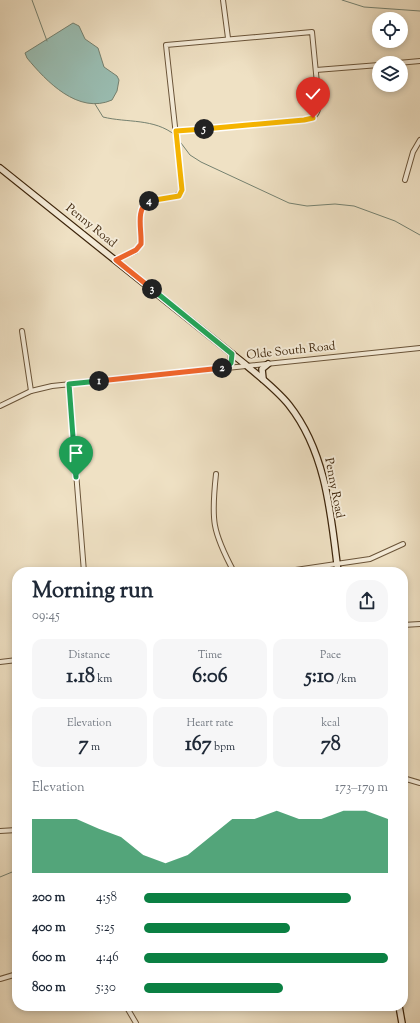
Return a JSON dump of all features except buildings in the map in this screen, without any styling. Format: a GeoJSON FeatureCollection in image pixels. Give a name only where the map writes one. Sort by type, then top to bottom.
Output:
{"type":"FeatureCollection","features":[{"type":"Feature","properties":{"kind":"street"},"geometry":{"type":"LineString","coordinates":[[223,0],[228,38]]}},
{"type":"Feature","properties":{"kind":"street"},"geometry":{"type":"LineString","coordinates":[[116,260],[136,250],[141,244],[141,209],[145,203],[150,200],[174,198],[179,196],[182,190],[166,45],[228,38],[312,32],[319,104],[318,111],[313,118],[176,131]]}},
{"type":"Feature","properties":{"kind":"street"},"geometry":{"type":"LineString","coordinates":[[408,62],[420,61]]}},
{"type":"Feature","properties":{"kind":"street"},"geometry":{"type":"LineString","coordinates":[[316,70],[372,66]]}},
{"type":"Feature","properties":{"kind":"street"},"geometry":{"type":"LineString","coordinates":[[404,180],[413,152],[420,140]]}},
{"type":"Feature","properties":{"kind":"street","name":"Penny Road"},"geometry":{"type":"LineString","coordinates":[[0,168],[246,365],[289,405],[303,425],[316,452],[324,477],[337,567]]}},
{"type":"Feature","properties":{"kind":"street"},"geometry":{"type":"LineString","coordinates":[[22,331],[32,391]]}},
{"type":"Feature","properties":{"kind":"street","name":"Olde South Road"},"geometry":{"type":"LineString","coordinates":[[0,406],[32,391],[69,384],[420,348]]}},
{"type":"Feature","properties":{"kind":"street"},"geometry":{"type":"LineString","coordinates":[[226,368],[231,363],[232,354]]}},
{"type":"Feature","properties":{"kind":"street"},"geometry":{"type":"LineString","coordinates":[[262,379],[262,369],[268,364]]}},
{"type":"Feature","properties":{"kind":"street"},"geometry":{"type":"LineString","coordinates":[[69,384],[84,567]]}},
{"type":"Feature","properties":{"kind":"street"},"geometry":{"type":"LineString","coordinates":[[216,474],[213,511],[215,532],[220,546],[231,567]]}},
{"type":"Feature","properties":{"kind":"street"},"geometry":{"type":"LineString","coordinates":[[316,567],[377,558],[403,544]]}},
{"type":"Feature","properties":{"kind":"street"},"geometry":{"type":"LineString","coordinates":[[408,625],[420,624]]}},
{"type":"Feature","properties":{"kind":"street"},"geometry":{"type":"LineString","coordinates":[[0,662],[12,661]]}},
{"type":"Feature","properties":{"kind":"street"},"geometry":{"type":"LineString","coordinates":[[408,779],[420,783]]}},
{"type":"Feature","properties":{"kind":"street"},"geometry":{"type":"LineString","coordinates":[[0,831],[12,830]]}},
{"type":"Feature","properties":{"kind":"street"},"geometry":{"type":"LineString","coordinates":[[0,979],[12,975]]}},
{"type":"Feature","properties":{"kind":"street"},"geometry":{"type":"LineString","coordinates":[[129,1011],[136,1023]]}},
{"type":"Feature","properties":{"kind":"street"},"geometry":{"type":"LineString","coordinates":[[401,1011],[402,1023]]}},
{"type":"Feature","properties":{"kind":"water"},"geometry":{"type":"Polygon","coordinates":[[[73,23],[79,26],[85,39],[98,48],[104,67],[117,76],[119,80],[117,91],[112,100],[99,103],[87,103],[75,99],[53,85],[27,58],[25,53],[73,23]]]}},
{"type":"Feature","properties":{"kind":"waterway"},"geometry":{"type":"LineString","coordinates":[[32,0],[47,41]]}},
{"type":"Feature","properties":{"kind":"waterway"},"geometry":{"type":"LineString","coordinates":[[342,0],[364,7],[420,11]]}},
{"type":"Feature","properties":{"kind":"waterway"},"geometry":{"type":"LineString","coordinates":[[95,104],[103,117],[149,123],[175,135]]}},
{"type":"Feature","properties":{"kind":"waterway"},"geometry":{"type":"LineString","coordinates":[[178,139],[190,155],[201,162],[289,203],[307,206],[335,204],[354,206],[395,221],[420,235]]}},
{"type":"Feature","properties":{"kind":"waterway"},"geometry":{"type":"LineString","coordinates":[[0,877],[12,872]]}},
{"type":"Feature","properties":{"kind":"route"},"geometry":{"type":"LineString","coordinates":[[76,477],[69,384],[226,368],[232,360],[232,354],[116,260],[136,250],[141,244],[141,209],[145,203],[150,200],[174,198],[179,196],[182,190],[176,131],[313,118]]}}]}
